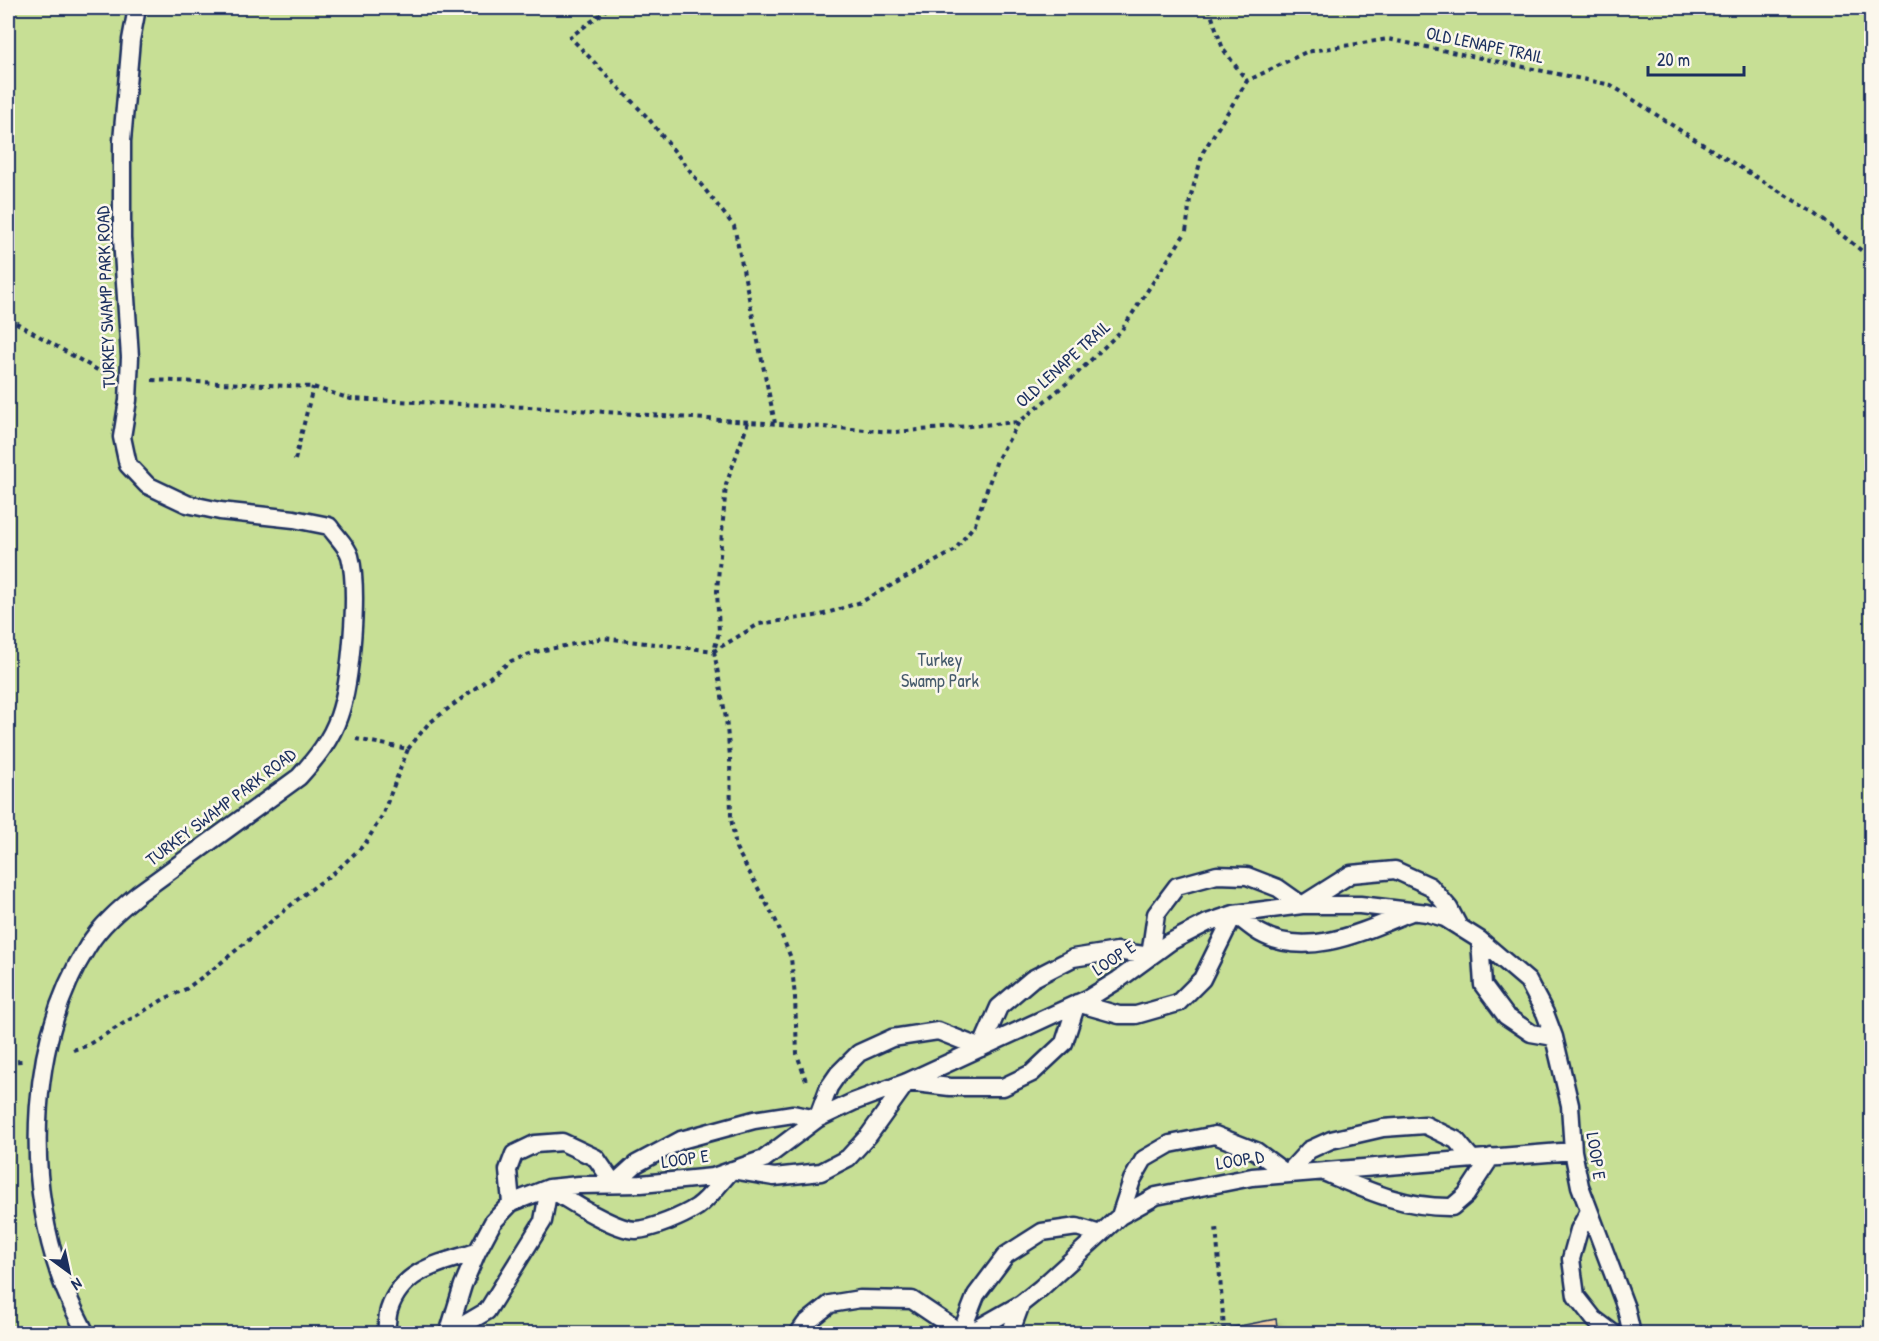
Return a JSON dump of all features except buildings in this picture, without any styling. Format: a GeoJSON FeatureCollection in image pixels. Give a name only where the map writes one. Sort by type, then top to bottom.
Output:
{"type":"FeatureCollection","features":[{"type":"Feature","properties":{"kind":"lane","name":"TURKEY SWAMP PARK ROAD"},"geometry":{"type":"LineString","coordinates":[[86,1334],[60,1275],[40,1193],[38,1138],[41,1085],[51,1033],[66,986],[89,944],[120,909],[299,777],[318,756],[339,716],[346,692],[355,590],[349,554],[329,526],[294,519],[220,511],[187,504],[147,485],[128,465],[122,437],[130,357],[122,238],[122,141],[131,40],[137,8]]}},
{"type":"Feature","properties":{"kind":"lane"},"geometry":{"type":"LineString","coordinates":[[511,1203],[508,1170],[514,1154],[535,1144],[562,1142],[596,1158],[614,1184],[636,1164],[681,1140],[754,1120],[793,1114],[817,1119],[829,1087],[838,1074],[859,1053],[892,1038],[938,1031],[981,1048],[999,1007],[1032,979],[1073,958],[1117,951],[1150,956],[1156,914],[1177,886],[1216,875],[1247,876],[1278,888],[1302,905],[1351,874],[1395,870],[1430,886],[1449,908],[1460,927]]}},
{"type":"Feature","properties":{"kind":"lane","name":"LOOP E"},"geometry":{"type":"LineString","coordinates":[[448,1334],[477,1252],[493,1222],[511,1203],[549,1188],[641,1184],[713,1177],[764,1158],[817,1119],[853,1102],[907,1082],[1077,1003],[1118,980],[1170,942],[1207,922],[1234,914],[1302,905],[1360,905],[1414,911],[1445,918],[1480,940],[1528,981],[1554,1036],[1570,1104],[1573,1151],[1580,1186],[1626,1308],[1632,1334]]}},
{"type":"Feature","properties":{"kind":"lane"},"geometry":{"type":"LineString","coordinates":[[448,1334],[487,1311],[543,1221],[549,1188],[617,1225],[636,1230],[664,1223],[698,1206],[732,1170],[774,1177],[821,1172],[848,1158],[869,1135],[907,1082],[950,1087],[1003,1087],[1032,1073],[1064,1043],[1077,1003],[1119,1015],[1136,1015],[1178,1003],[1202,979],[1234,914],[1261,934],[1282,941],[1315,944],[1342,939],[1414,911]]}},
{"type":"Feature","properties":{"kind":"lane"},"geometry":{"type":"LineString","coordinates":[[1480,940],[1483,985],[1506,1016],[1531,1033],[1554,1036]]}},
{"type":"Feature","properties":{"kind":"lane"},"geometry":{"type":"LineString","coordinates":[[1120,1216],[1131,1180],[1144,1159],[1170,1144],[1215,1135],[1256,1151],[1287,1174],[1309,1150],[1331,1140],[1383,1128],[1425,1125],[1456,1140],[1472,1159]]}},
{"type":"Feature","properties":{"kind":"lane","name":"LOOP D"},"geometry":{"type":"LineString","coordinates":[[959,1333],[977,1329],[1021,1304],[1120,1216],[1156,1196],[1252,1177],[1573,1151]]}},
{"type":"Feature","properties":{"kind":"lane"},"geometry":{"type":"LineString","coordinates":[[1322,1171],[1378,1195],[1426,1208],[1452,1207],[1466,1195],[1491,1157]]}},
{"type":"Feature","properties":{"kind":"lane"},"geometry":{"type":"LineString","coordinates":[[1589,1211],[1579,1230],[1571,1259],[1576,1296],[1594,1319],[1614,1334]]}},
{"type":"Feature","properties":{"kind":"lane"},"geometry":{"type":"LineString","coordinates":[[798,1334],[805,1324],[830,1304],[860,1299],[912,1300],[959,1333],[976,1294],[1006,1255],[1042,1232],[1077,1227],[1100,1234]]}},
{"type":"Feature","properties":{"kind":"lane"},"geometry":{"type":"LineString","coordinates":[[386,1334],[389,1309],[405,1281],[423,1269],[477,1252]]}},
{"type":"Feature","properties":{"kind":"lane"},"geometry":{"type":"LineString","coordinates":[[1010,1334],[1021,1304]]}},
{"type":"Feature","properties":{"kind":"path"},"geometry":{"type":"LineString","coordinates":[[607,8],[570,37],[648,118],[734,226],[775,423]]}},
{"type":"Feature","properties":{"kind":"path"},"geometry":{"type":"LineString","coordinates":[[1209,8],[1223,49],[1247,81]]}},
{"type":"Feature","properties":{"kind":"path","name":"OLD LENAPE TRAIL"},"geometry":{"type":"LineString","coordinates":[[714,651],[759,624],[821,615],[861,602],[954,551],[975,524],[997,460],[1019,422],[1067,383],[1121,332],[1186,232],[1190,199],[1203,152],[1247,81],[1306,52],[1388,39],[1611,85],[1813,212],[1872,259]]}},
{"type":"Feature","properties":{"kind":"path"},"geometry":{"type":"LineString","coordinates":[[8,318],[99,371],[129,379],[313,387],[351,399],[548,408],[895,432],[1019,422]]}},
{"type":"Feature","properties":{"kind":"path"},"geometry":{"type":"LineString","coordinates":[[295,460],[313,387]]}},
{"type":"Feature","properties":{"kind":"path"},"geometry":{"type":"LineString","coordinates":[[748,423],[726,485],[717,591],[719,632],[714,651],[726,719],[730,756],[731,818],[736,848],[776,921],[791,958],[797,1054],[817,1119]]}},
{"type":"Feature","properties":{"kind":"path"},"geometry":{"type":"LineString","coordinates":[[8,1062],[46,1059],[86,1046],[164,999],[186,989],[217,966],[336,871],[365,844],[382,816],[408,748],[428,724],[511,661],[535,652],[603,638],[714,651]]}},
{"type":"Feature","properties":{"kind":"path"},"geometry":{"type":"LineString","coordinates":[[331,734],[408,748]]}},
{"type":"Feature","properties":{"kind":"path"},"geometry":{"type":"LineString","coordinates":[[1196,1334],[1224,1329],[1216,1226]]}},
{"type":"Feature","properties":{"kind":"green space","name":"Turkey Swamp Park"},"geometry":{"type":"Polygon","coordinates":[[[8,8],[1871,8],[1871,1333],[8,1333],[8,8]]]}}]}
